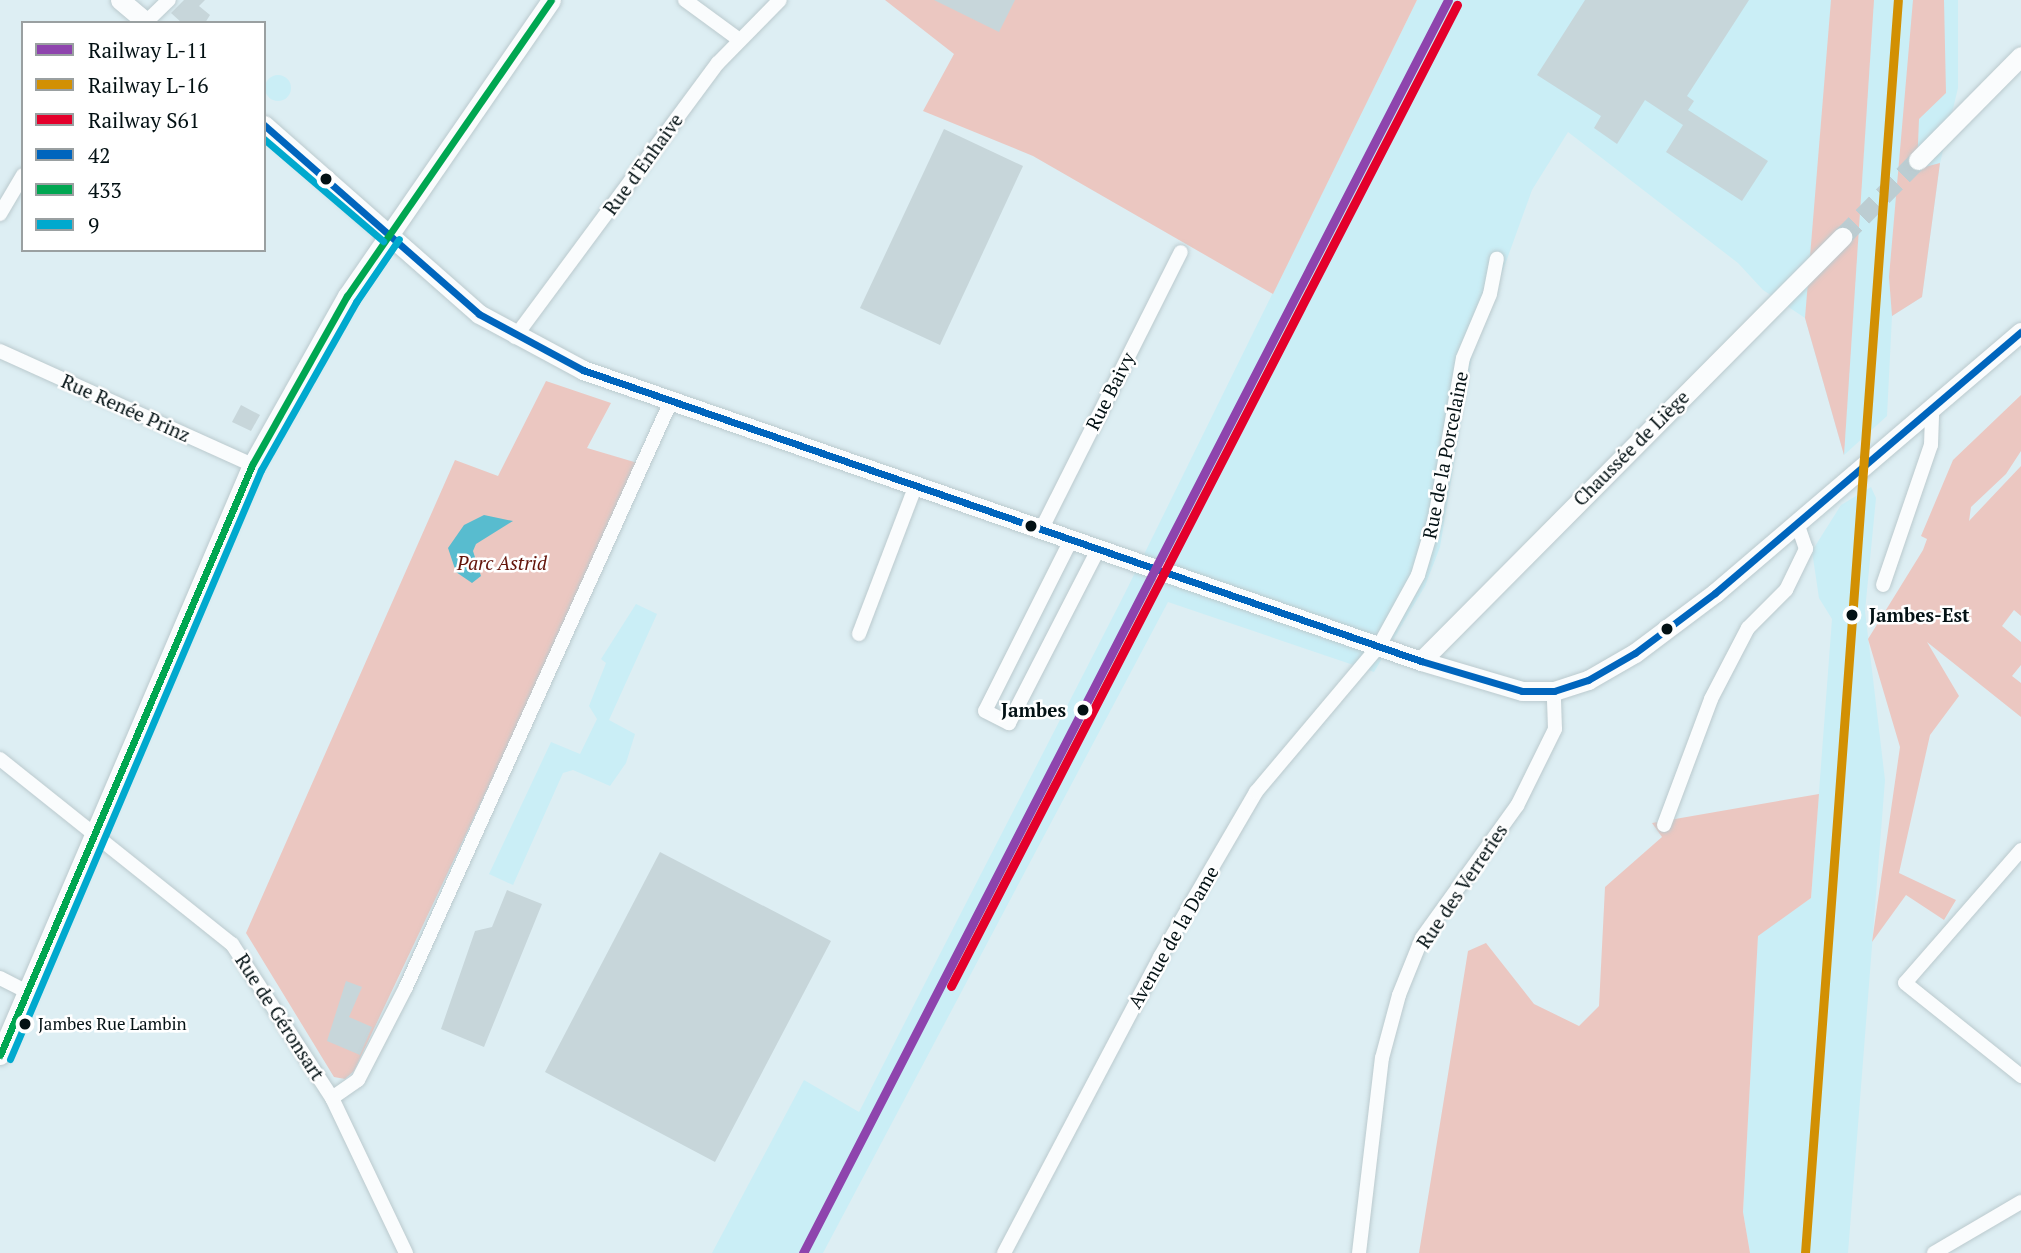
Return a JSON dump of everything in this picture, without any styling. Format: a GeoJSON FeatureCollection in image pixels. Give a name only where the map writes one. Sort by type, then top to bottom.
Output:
{"type":"FeatureCollection","features":[{"type":"Feature","properties":{"kind":"main road"},"geometry":{"type":"LineString","coordinates":[[120,0],[145,21]]}},
{"type":"Feature","properties":{"kind":"main road"},"geometry":{"type":"LineString","coordinates":[[0,1055],[93,828],[252,465],[347,296],[551,0]]}},
{"type":"Feature","properties":{"kind":"main road"},"geometry":{"type":"LineString","coordinates":[[1918,160],[2021,56]]}},
{"type":"Feature","properties":{"kind":"main road"},"geometry":{"type":"LineString","coordinates":[[266,127],[480,314],[515,337],[594,374],[1421,661],[1522,691],[1554,691],[1635,653],[1797,523],[2021,332]]}},
{"type":"Feature","properties":{"kind":"main road","name":"Chaussée de Liège"},"geometry":{"type":"LineString","coordinates":[[1421,661],[1842,237]]}},
{"type":"Feature","properties":{"kind":"street"},"geometry":{"type":"LineString","coordinates":[[147,21],[169,0]]}},
{"type":"Feature","properties":{"kind":"street"},"geometry":{"type":"LineString","coordinates":[[685,0],[738,39]]}},
{"type":"Feature","properties":{"kind":"street","name":"Rue d'Enhaive"},"geometry":{"type":"LineString","coordinates":[[515,337],[738,39],[780,0]]}},
{"type":"Feature","properties":{"kind":"street"},"geometry":{"type":"LineString","coordinates":[[0,214],[21,178]]}},
{"type":"Feature","properties":{"kind":"street","name":"Rue Baivy"},"geometry":{"type":"LineString","coordinates":[[1041,530],[1181,253]]}},
{"type":"Feature","properties":{"kind":"street","name":"Rue de la Porcelaine"},"geometry":{"type":"LineString","coordinates":[[1379,646],[1428,546],[1464,358],[1490,295],[1497,259]]}},
{"type":"Feature","properties":{"kind":"street","name":"Rue Renée Prinz"},"geometry":{"type":"LineString","coordinates":[[0,351],[252,465]]}},
{"type":"Feature","properties":{"kind":"street"},"geometry":{"type":"LineString","coordinates":[[332,1098],[358,1080],[406,988],[672,399]]}},
{"type":"Feature","properties":{"kind":"street"},"geometry":{"type":"LineString","coordinates":[[1883,585],[1931,444],[1932,409]]}},
{"type":"Feature","properties":{"kind":"street"},"geometry":{"type":"LineString","coordinates":[[859,634],[916,485]]}},
{"type":"Feature","properties":{"kind":"street"},"geometry":{"type":"LineString","coordinates":[[1664,825],[1711,699],[1748,628],[1786,590],[1807,549],[1797,523]]}},
{"type":"Feature","properties":{"kind":"street"},"geometry":{"type":"LineString","coordinates":[[1071,540],[985,711],[1009,723],[1098,550]]}},
{"type":"Feature","properties":{"kind":"street","name":"Avenue de la Dame"},"geometry":{"type":"LineString","coordinates":[[1004,1253],[1160,957],[1256,792],[1379,646]]}},
{"type":"Feature","properties":{"kind":"street","name":"Rue des Verreries"},"geometry":{"type":"LineString","coordinates":[[1359,1253],[1382,1058],[1399,995],[1422,938],[1517,806],[1555,729],[1554,691]]}},
{"type":"Feature","properties":{"kind":"street","name":"Rue de Géronsart"},"geometry":{"type":"LineString","coordinates":[[0,759],[93,828],[232,944],[332,1098],[406,1253]]}},
{"type":"Feature","properties":{"kind":"street"},"geometry":{"type":"LineString","coordinates":[[2021,850],[1905,983],[2021,1076]]}},
{"type":"Feature","properties":{"kind":"street"},"geometry":{"type":"LineString","coordinates":[[0,978],[27,992]]}},
{"type":"Feature","properties":{"kind":"street"},"geometry":{"type":"LineString","coordinates":[[1934,1253],[2021,1202]]}},
{"type":"Feature","properties":{"kind":"shaded area"},"geometry":{"type":"Polygon","coordinates":[[[1417,0],[1958,0],[1958,88],[1940,163],[1922,297],[1892,316],[1887,416],[1844,455],[1805,318],[1763,290],[1738,263],[1568,132],[1532,190],[1472,356],[1440,547],[1425,586],[1374,672],[1168,602],[823,1253],[712,1253],[804,1080],[859,1112],[1125,593],[1417,0]]]}},
{"type":"Feature","properties":{"kind":"shaded area"},"geometry":{"type":"Polygon","coordinates":[[[273,76],[283,76],[290,83],[290,93],[283,100],[273,100],[266,93],[266,83],[273,76]]]}},
{"type":"Feature","properties":{"kind":"shaded area"},"geometry":{"type":"Polygon","coordinates":[[[1871,487],[1876,498],[1865,611],[1885,780],[1848,1253],[1750,1253],[1743,1212],[1758,935],[1811,898],[1832,619],[1819,598],[1812,551],[1841,505],[1871,487]]]}},
{"type":"Feature","properties":{"kind":"shaded area"},"geometry":{"type":"Polygon","coordinates":[[[636,604],[657,614],[609,720],[635,734],[626,763],[610,786],[573,770],[563,773],[513,885],[489,874],[551,742],[580,754],[597,719],[589,706],[606,663],[601,659],[636,604]]]}},
{"type":"Feature","properties":{"kind":"green space"},"geometry":{"type":"Polygon","coordinates":[[[885,0],[1417,0],[1273,294],[1033,156],[923,111],[954,54],[885,0]]]}},
{"type":"Feature","properties":{"kind":"green space"},"geometry":{"type":"Polygon","coordinates":[[[1831,0],[1874,0],[1844,455],[1805,318],[1831,0]]]}},
{"type":"Feature","properties":{"kind":"green space"},"geometry":{"type":"Polygon","coordinates":[[[1913,0],[1944,0],[1946,93],[1919,119],[1917,169],[1940,163],[1922,297],[1892,316],[1889,277],[1913,0]]]}},
{"type":"Feature","properties":{"kind":"green space","name":"Parc Astrid"},"geometry":{"type":"Polygon","coordinates":[[[546,381],[611,403],[587,448],[641,464],[354,1071],[345,1079],[334,1077],[246,933],[455,460],[498,476],[546,381]]]}},
{"type":"Feature","properties":{"kind":"green space"},"geometry":{"type":"Polygon","coordinates":[[[2021,395],[2021,451],[2006,474],[1971,507],[1969,521],[2021,466],[2021,616],[2014,610],[2002,626],[2021,642],[2021,665],[2012,676],[2021,683],[2021,717],[1927,642],[1959,696],[1930,735],[1899,873],[1956,900],[1944,920],[1906,895],[1872,942],[1900,747],[1868,639],[1923,550],[1927,539],[1921,536],[1953,460],[2021,395]]]}},
{"type":"Feature","properties":{"kind":"green space"},"geometry":{"type":"Polygon","coordinates":[[[1819,794],[1811,898],[1758,936],[1743,1212],[1750,1253],[1419,1253],[1468,951],[1486,943],[1534,1004],[1579,1026],[1599,1006],[1605,887],[1662,837],[1652,823],[1819,794]]]}},
{"type":"Feature","properties":{"kind":"water"},"geometry":{"type":"Polygon","coordinates":[[[484,515],[513,521],[476,544],[473,551],[481,576],[472,583],[456,572],[448,548],[464,525],[484,515]]]}},
{"type":"Feature","properties":{"kind":"building"},"geometry":{"type":"Polygon","coordinates":[[[184,0],[205,0],[199,6],[210,15],[206,21],[180,21],[171,13],[184,0]]]}},
{"type":"Feature","properties":{"kind":"building"},"geometry":{"type":"Polygon","coordinates":[[[934,0],[1015,0],[999,32],[934,0]]]}},
{"type":"Feature","properties":{"kind":"building"},"geometry":{"type":"Polygon","coordinates":[[[1585,0],[1749,0],[1687,96],[1694,101],[1688,110],[1768,161],[1742,201],[1666,152],[1683,125],[1645,100],[1617,144],[1594,128],[1601,116],[1537,75],[1585,0]]]}},
{"type":"Feature","properties":{"kind":"building"},"geometry":{"type":"Polygon","coordinates":[[[944,129],[1023,166],[940,345],[860,308],[944,129]]]}},
{"type":"Feature","properties":{"kind":"building"},"geometry":{"type":"Polygon","coordinates":[[[241,405],[260,415],[251,431],[232,422],[241,405]]]}},
{"type":"Feature","properties":{"kind":"building"},"geometry":{"type":"Polygon","coordinates":[[[660,852],[831,941],[715,1162],[545,1072],[660,852]]]}},
{"type":"Feature","properties":{"kind":"building"},"geometry":{"type":"Polygon","coordinates":[[[507,890],[542,904],[484,1047],[441,1029],[475,931],[492,927],[507,890]]]}},
{"type":"Feature","properties":{"kind":"building"},"geometry":{"type":"Polygon","coordinates":[[[346,981],[362,987],[349,1017],[372,1027],[360,1055],[327,1041],[346,981]]]}},
{"type":"Feature","properties":{"kind":"tunnel"},"geometry":{"type":"LineString","coordinates":[[1842,237],[1918,160]]}},
{"type":"Feature","properties":{"kind":"rail line","name":"L-11"},"geometry":{"type":"LineString","coordinates":[[803,1253],[1448,0]]}},
{"type":"Feature","properties":{"kind":"rail line","name":"L-16"},"geometry":{"type":"LineString","coordinates":[[1805,1253],[1898,0]]}},
{"type":"Feature","properties":{"kind":"rail line","name":"S61"},"geometry":{"type":"LineString","coordinates":[[951,986],[1457,5]]}},
{"type":"Feature","properties":{"kind":"transit line","name":"433"},"geometry":{"type":"LineString","coordinates":[[0,1055],[252,465],[347,296],[551,0]]}},
{"type":"Feature","properties":{"kind":"transit line","name":"42"},"geometry":{"type":"LineString","coordinates":[[266,127],[479,314],[583,370],[1421,661],[1522,691],[1554,691],[1588,680],[1635,653],[1715,593],[2021,332]]}},
{"type":"Feature","properties":{"kind":"transit line","name":"9"},"geometry":{"type":"LineString","coordinates":[[266,141],[383,241]]}},
{"type":"Feature","properties":{"kind":"transit line","name":"9"},"geometry":{"type":"LineString","coordinates":[[10,1059],[261,470],[356,302],[399,239]]}},
{"type":"Feature","properties":{"kind":"place","name":"Jambes-Est"},"geometry":{"type":"Point","coordinates":[1852,615]}},
{"type":"Feature","properties":{"kind":"place","name":"Jambes"},"geometry":{"type":"Point","coordinates":[1083,710]}},
{"type":"Feature","properties":{"kind":"place","name":"Jambes Rue Lambin"},"geometry":{"type":"Point","coordinates":[25,1024]}}]}
